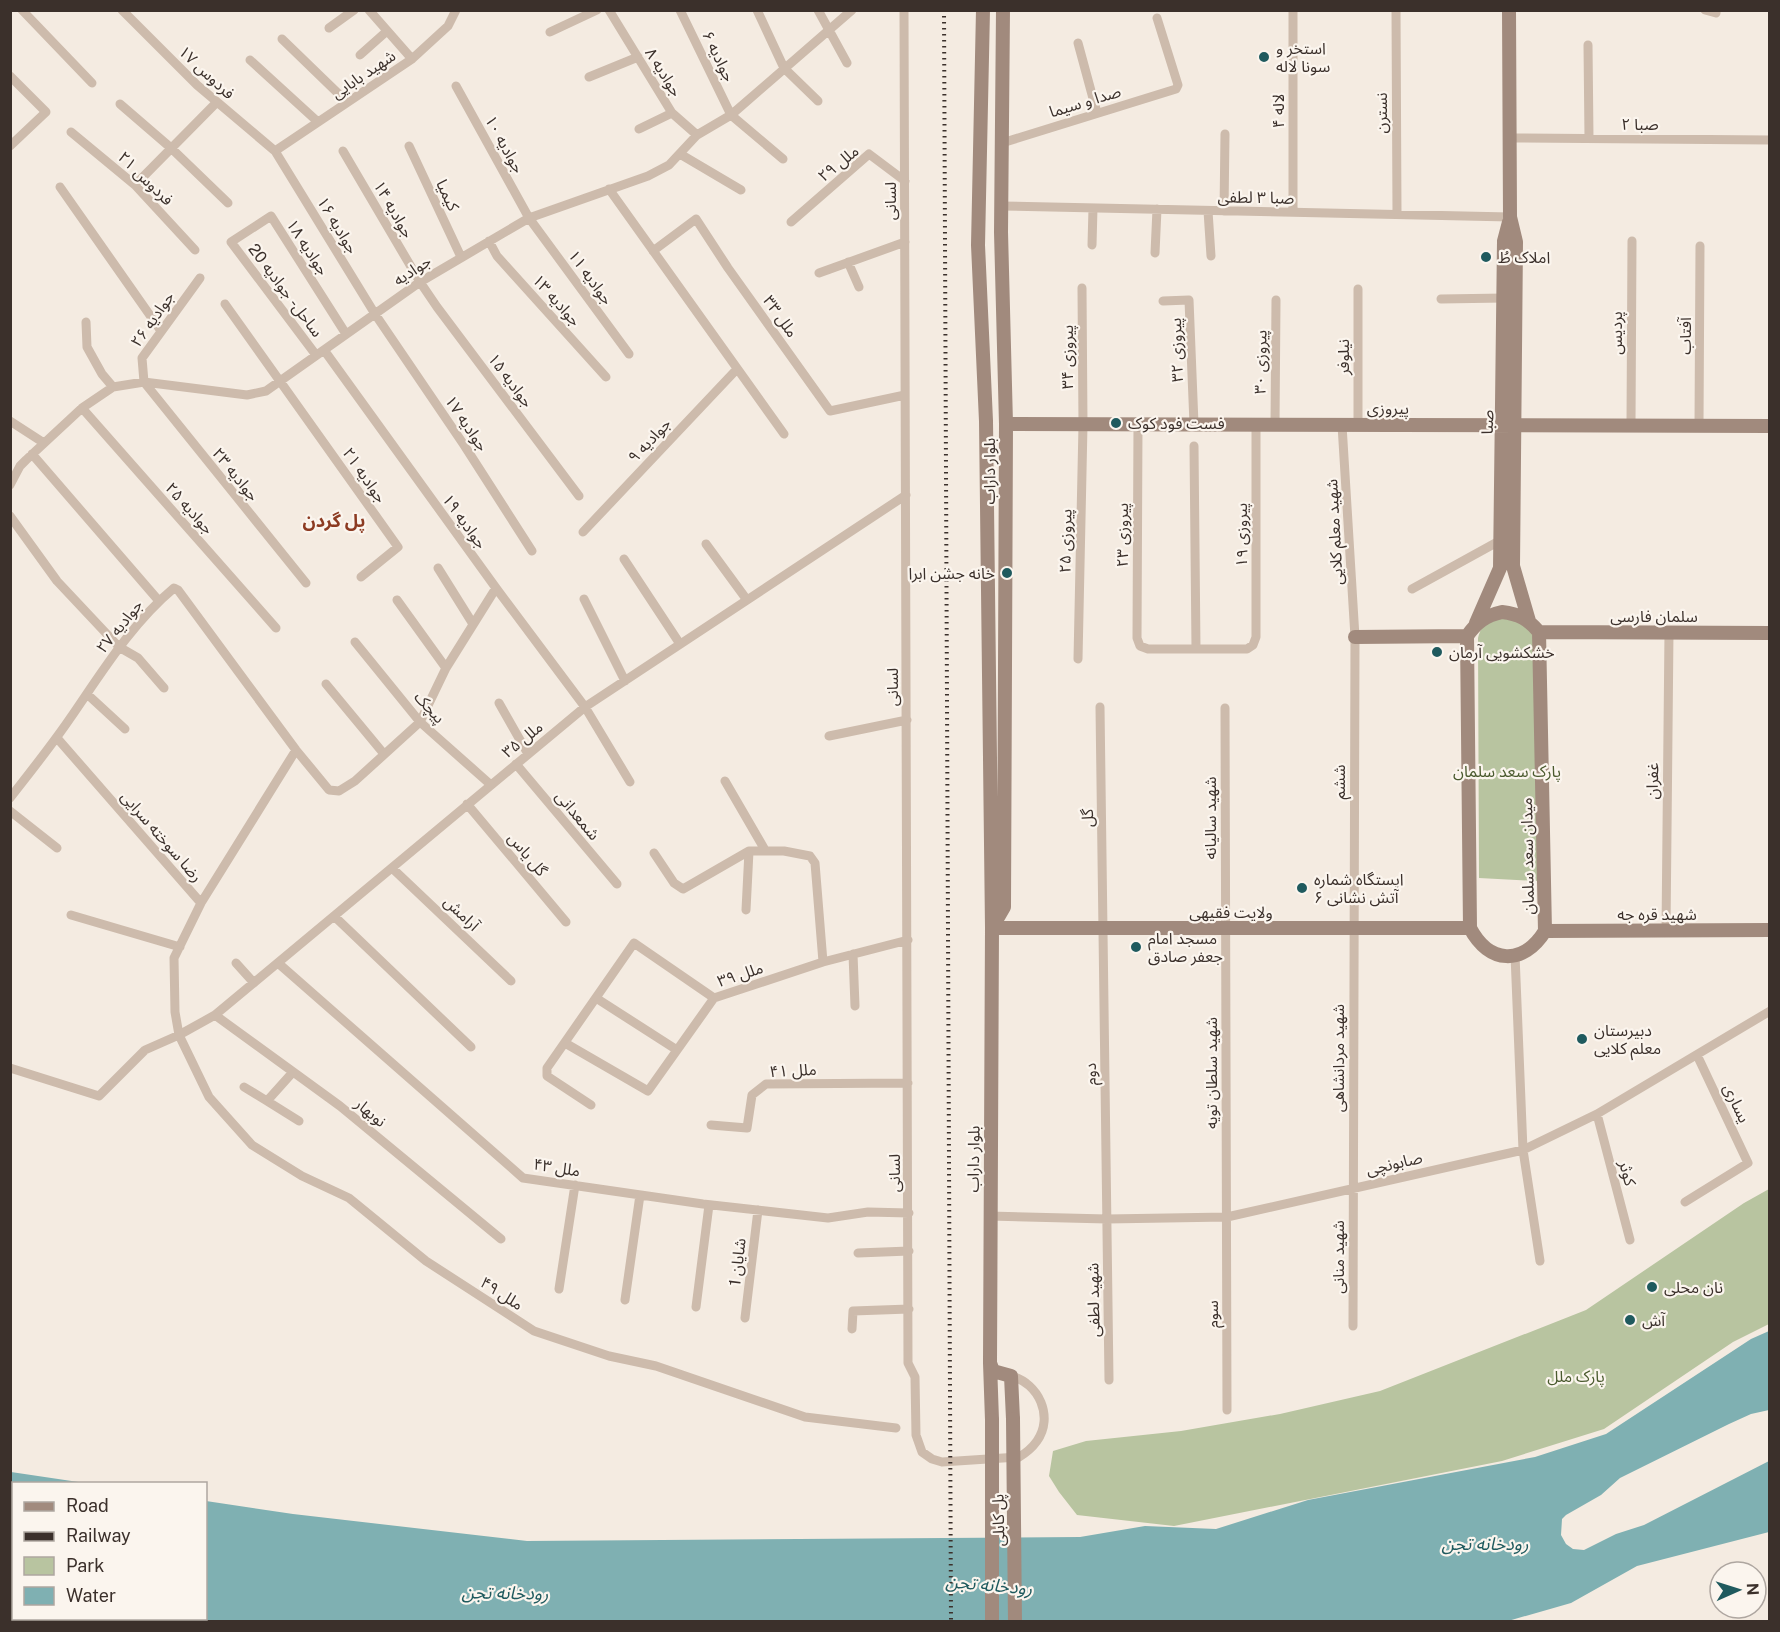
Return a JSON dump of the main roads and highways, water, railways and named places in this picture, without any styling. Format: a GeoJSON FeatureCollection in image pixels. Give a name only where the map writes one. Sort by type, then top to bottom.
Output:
{"type":"FeatureCollection","features":[{"type":"Feature","properties":{"kind":"water","name":"رودخانه تجن"},"geometry":{"type":"Polygon","coordinates":[[[1769,1331],[1769,1410],[1751,1414],[1729,1424],[1620,1478],[1601,1495],[1566,1515],[1562,1519],[1561,1535],[1566,1544],[1573,1549],[1584,1550],[1616,1534],[1644,1525],[1769,1461],[1769,1532],[1637,1566],[1571,1603],[1508,1621],[83,1622],[66,1620],[207,1620],[207,1501],[293,1514],[527,1541],[1080,1537],[1145,1526],[1216,1529],[1308,1500],[1535,1457],[1606,1434],[1751,1339],[1769,1331]]]}},
{"type":"Feature","properties":{"kind":"water"},"geometry":{"type":"Polygon","coordinates":[[[11,1472],[78,1482],[12,1482],[12,1613],[10,1613],[11,1472]]]}},
{"type":"Feature","properties":{"kind":"railway"},"geometry":{"type":"LineString","coordinates":[[944,10],[951,1622]]}},
{"type":"Feature","properties":{"kind":"place","name":"استخر و سونا لاله"},"geometry":{"type":"Point","coordinates":[1264,57]}},
{"type":"Feature","properties":{"kind":"place","name":"املاک طُ"},"geometry":{"type":"Point","coordinates":[1486,257]}},
{"type":"Feature","properties":{"kind":"place","name":"فست فود کوک"},"geometry":{"type":"Point","coordinates":[1116,423]}},
{"type":"Feature","properties":{"kind":"place","name":"خانه جشن ابرا"},"geometry":{"type":"Point","coordinates":[1007,573]}},
{"type":"Feature","properties":{"kind":"place","name":"خشکشویی آرمان"},"geometry":{"type":"Point","coordinates":[1437,652]}},
{"type":"Feature","properties":{"kind":"place","name":"ایستگاه شماره ۶ آتش نشانی"},"geometry":{"type":"Point","coordinates":[1302,888]}},
{"type":"Feature","properties":{"kind":"place","name":"مسجد امام جعفر صادق"},"geometry":{"type":"Point","coordinates":[1136,947]}},
{"type":"Feature","properties":{"kind":"place","name":"دبیرستان معلم کلایی"},"geometry":{"type":"Point","coordinates":[1582,1039]}},
{"type":"Feature","properties":{"kind":"place","name":"نان محلی"},"geometry":{"type":"Point","coordinates":[1652,1287]}},
{"type":"Feature","properties":{"kind":"place","name":"آش"},"geometry":{"type":"Point","coordinates":[1630,1320]}},
{"type":"Feature","properties":{"kind":"district","name":"پل گردن"},"geometry":{"type":"Point","coordinates":[334,521]}},
{"type":"Feature","properties":{"kind":"park label","name":"پارک سعد سلمان"},"geometry":{"type":"Point","coordinates":[1507,771]}},
{"type":"Feature","properties":{"kind":"park label","name":"پارک ملل"},"geometry":{"type":"Point","coordinates":[1576,1376]}}]}
